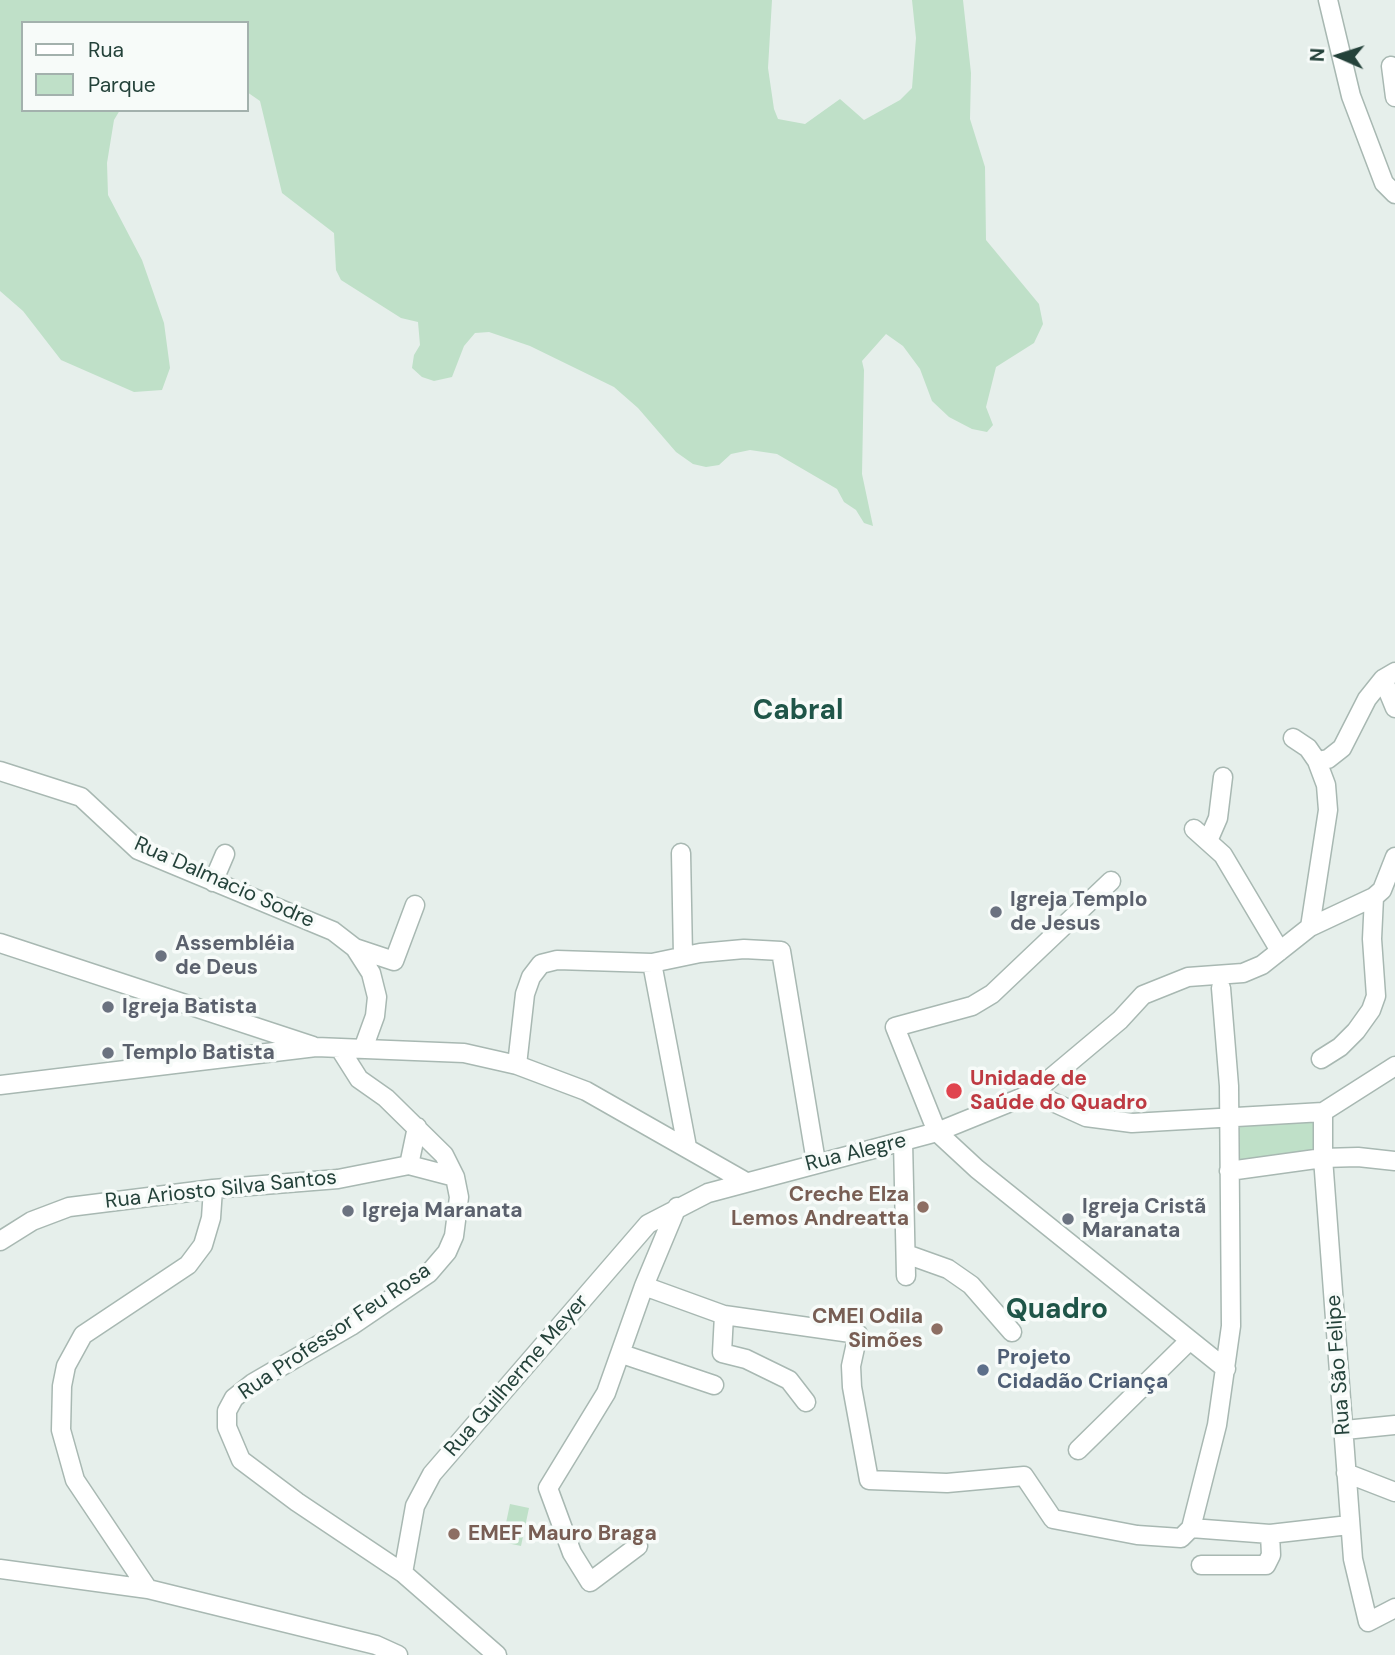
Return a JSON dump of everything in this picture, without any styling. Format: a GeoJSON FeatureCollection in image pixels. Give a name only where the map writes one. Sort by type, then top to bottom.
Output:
{"type":"FeatureCollection","features":[{"type":"Feature","properties":{"kind":"street"},"geometry":{"type":"LineString","coordinates":[[1328,0],[1351,96],[1384,183],[1395,194]]}},
{"type":"Feature","properties":{"kind":"street"},"geometry":{"type":"LineString","coordinates":[[1391,66],[1395,97]]}},
{"type":"Feature","properties":{"kind":"street"},"geometry":{"type":"LineString","coordinates":[[1317,761],[1328,759],[1342,748],[1367,699],[1390,687]]}},
{"type":"Feature","properties":{"kind":"street"},"geometry":{"type":"LineString","coordinates":[[1293,738],[1308,748],[1317,761],[1326,785],[1328,810],[1310,927]]}},
{"type":"Feature","properties":{"kind":"street","name":"Rua Dalmacio Sodre"},"geometry":{"type":"LineString","coordinates":[[0,771],[81,797],[138,850],[333,931],[355,948],[371,973],[377,998],[375,1016],[363,1049]]}},
{"type":"Feature","properties":{"kind":"street"},"geometry":{"type":"LineString","coordinates":[[1223,777],[1218,818],[1201,835],[1233,869],[1280,951]]}},
{"type":"Feature","properties":{"kind":"street"},"geometry":{"type":"LineString","coordinates":[[681,853],[683,956]]}},
{"type":"Feature","properties":{"kind":"street"},"geometry":{"type":"LineString","coordinates":[[213,882],[225,854]]}},
{"type":"Feature","properties":{"kind":"street"},"geometry":{"type":"LineString","coordinates":[[1321,1059],[1340,1047],[1371,1010],[1376,996],[1372,939],[1395,857]]}},
{"type":"Feature","properties":{"kind":"street"},"geometry":{"type":"LineString","coordinates":[[1111,881],[992,994],[972,1006],[894,1027],[937,1132],[977,1169],[1226,1369]]}},
{"type":"Feature","properties":{"kind":"street","name":"Rua Alegre"},"geometry":{"type":"LineString","coordinates":[[746,1182],[937,1132],[1033,1093],[1120,1020],[1143,995],[1188,977],[1243,973],[1262,965],[1310,927],[1383,894]]}},
{"type":"Feature","properties":{"kind":"street"},"geometry":{"type":"LineString","coordinates":[[355,948],[394,961],[415,905]]}},
{"type":"Feature","properties":{"kind":"street"},"geometry":{"type":"LineString","coordinates":[[0,943],[316,1047]]}},
{"type":"Feature","properties":{"kind":"street"},"geometry":{"type":"LineString","coordinates":[[517,1065],[525,994],[531,976],[541,964],[557,960],[652,963],[683,956],[744,949],[781,951],[816,1162]]}},
{"type":"Feature","properties":{"kind":"street"},"geometry":{"type":"LineString","coordinates":[[652,963],[687,1147]]}},
{"type":"Feature","properties":{"kind":"street"},"geometry":{"type":"LineString","coordinates":[[644,1286],[724,1315],[859,1334],[851,1366],[852,1387],[869,1480],[947,1483],[1024,1476],[1030,1480],[1048,1514],[1059,1521],[1164,1538],[1181,1538],[1191,1528],[1217,1425],[1231,1326],[1227,1119],[1229,1086],[1221,988]]}},
{"type":"Feature","properties":{"kind":"street"},"geometry":{"type":"LineString","coordinates":[[0,1085],[316,1047],[464,1053],[517,1065],[586,1091],[746,1182]]}},
{"type":"Feature","properties":{"kind":"street","name":"Rua Professor Feu Rosa"},"geometry":{"type":"LineString","coordinates":[[340,1049],[359,1079],[417,1127],[444,1156],[455,1177],[459,1197],[454,1236],[447,1252],[429,1273],[351,1326],[253,1383],[234,1398],[227,1411],[229,1436],[241,1460],[297,1502],[403,1573],[497,1655]]}},
{"type":"Feature","properties":{"kind":"street"},"geometry":{"type":"LineString","coordinates":[[1033,1093],[1086,1117],[1132,1123],[1323,1112],[1395,1066]]}},
{"type":"Feature","properties":{"kind":"street","name":"Rua São Felipe"},"geometry":{"type":"LineString","coordinates":[[1323,1112],[1323,1158],[1345,1430],[1349,1525],[1368,1622],[1395,1608]]}},
{"type":"Feature","properties":{"kind":"street"},"geometry":{"type":"LineString","coordinates":[[417,1127],[409,1166],[455,1177]]}},
{"type":"Feature","properties":{"kind":"street"},"geometry":{"type":"LineString","coordinates":[[903,1141],[906,1276]]}},
{"type":"Feature","properties":{"kind":"street"},"geometry":{"type":"LineString","coordinates":[[1228,1164],[1323,1158],[1395,1161]]}},
{"type":"Feature","properties":{"kind":"street","name":"Rua Ariosto Silva Santos"},"geometry":{"type":"LineString","coordinates":[[0,1241],[32,1221],[69,1207],[213,1189],[338,1179],[409,1166]]}},
{"type":"Feature","properties":{"kind":"street","name":"Rua Guilherme Meyer"},"geometry":{"type":"LineString","coordinates":[[403,1573],[415,1506],[432,1474],[632,1240],[648,1224],[677,1207],[708,1193],[746,1182]]}},
{"type":"Feature","properties":{"kind":"street"},"geometry":{"type":"LineString","coordinates":[[148,1589],[75,1480],[61,1430],[62,1386],[66,1366],[83,1335],[188,1265],[203,1245],[211,1218],[213,1189]]}},
{"type":"Feature","properties":{"kind":"street"},"geometry":{"type":"LineString","coordinates":[[638,1546],[590,1582],[572,1553],[548,1488],[606,1393],[644,1286],[677,1207]]}},
{"type":"Feature","properties":{"kind":"street"},"geometry":{"type":"LineString","coordinates":[[906,1254],[947,1269],[971,1285],[1012,1332]]}},
{"type":"Feature","properties":{"kind":"street"},"geometry":{"type":"LineString","coordinates":[[724,1315],[722,1353],[746,1359],[789,1380],[806,1402]]}},
{"type":"Feature","properties":{"kind":"street"},"geometry":{"type":"LineString","coordinates":[[1078,1450],[1190,1340]]}},
{"type":"Feature","properties":{"kind":"street"},"geometry":{"type":"LineString","coordinates":[[622,1354],[714,1385]]}},
{"type":"Feature","properties":{"kind":"street"},"geometry":{"type":"LineString","coordinates":[[1345,1430],[1395,1425]]}},
{"type":"Feature","properties":{"kind":"street"},"geometry":{"type":"LineString","coordinates":[[1346,1472],[1395,1492]]}},
{"type":"Feature","properties":{"kind":"street"},"geometry":{"type":"LineString","coordinates":[[1191,1528],[1270,1534],[1349,1525]]}},
{"type":"Feature","properties":{"kind":"street"},"geometry":{"type":"LineString","coordinates":[[1201,1565],[1266,1565],[1271,1555],[1270,1534]]}},
{"type":"Feature","properties":{"kind":"street"},"geometry":{"type":"LineString","coordinates":[[0,1569],[148,1589],[376,1645],[398,1655]]}},
{"type":"Feature","properties":{"kind":"green space"},"geometry":{"type":"Polygon","coordinates":[[[0,0],[772,0],[768,68],[774,109],[778,119],[805,124],[840,99],[864,120],[900,100],[912,88],[916,38],[912,0],[963,0],[971,73],[970,119],[985,167],[986,240],[1039,304],[1043,324],[1034,343],[996,367],[986,407],[993,425],[987,432],[972,429],[949,417],[932,401],[920,369],[903,346],[886,334],[862,361],[862,474],[873,526],[864,523],[856,510],[844,502],[837,489],[777,454],[750,450],[731,454],[719,465],[706,467],[693,464],[676,452],[638,408],[614,387],[530,346],[489,332],[475,333],[464,346],[452,377],[434,381],[422,377],[412,368],[414,355],[420,345],[418,322],[401,318],[341,280],[336,270],[334,233],[282,193],[260,101],[248,93],[248,21],[21,21],[21,112],[119,112],[114,120],[107,163],[108,195],[142,260],[164,323],[170,368],[162,390],[134,392],[61,360],[23,311],[0,291],[0,0]]]}},
{"type":"Feature","properties":{"kind":"green space"},"geometry":{"type":"Polygon","coordinates":[[[1320,1116],[1319,1156],[1240,1164],[1239,1123],[1320,1116]]]}},
{"type":"Feature","properties":{"kind":"green space"},"geometry":{"type":"Polygon","coordinates":[[[510,1504],[529,1508],[521,1546],[502,1542],[510,1504]]]}},
{"type":"Feature","properties":{"kind":"place","name":"Igreja Templo de Jesus"},"geometry":{"type":"Point","coordinates":[996,912]}},
{"type":"Feature","properties":{"kind":"place","name":"Assembléia de Deus"},"geometry":{"type":"Point","coordinates":[161,956]}},
{"type":"Feature","properties":{"kind":"place","name":"Igreja Batista"},"geometry":{"type":"Point","coordinates":[108,1007]}},
{"type":"Feature","properties":{"kind":"place","name":"Templo Batista"},"geometry":{"type":"Point","coordinates":[108,1053]}},
{"type":"Feature","properties":{"kind":"place","name":"Unidade de Saúde do Quadro"},"geometry":{"type":"Point","coordinates":[954,1091]}},
{"type":"Feature","properties":{"kind":"place","name":"Creche Elza Lemos Andreatta"},"geometry":{"type":"Point","coordinates":[923,1207]}},
{"type":"Feature","properties":{"kind":"place","name":"Igreja Maranata"},"geometry":{"type":"Point","coordinates":[348,1211]}},
{"type":"Feature","properties":{"kind":"place","name":"Igreja Cristã Maranata"},"geometry":{"type":"Point","coordinates":[1068,1219]}},
{"type":"Feature","properties":{"kind":"place","name":"CMEI Odila Simões"},"geometry":{"type":"Point","coordinates":[937,1329]}},
{"type":"Feature","properties":{"kind":"place","name":"Projeto Cidadão Criança"},"geometry":{"type":"Point","coordinates":[983,1370]}},
{"type":"Feature","properties":{"kind":"place","name":"EMEF Mauro Braga"},"geometry":{"type":"Point","coordinates":[454,1534]}},
{"type":"Feature","properties":{"kind":"district","name":"Cabral"},"geometry":{"type":"Point","coordinates":[798,712]}},
{"type":"Feature","properties":{"kind":"district","name":"Quadro"},"geometry":{"type":"Point","coordinates":[1057,1311]}}]}
